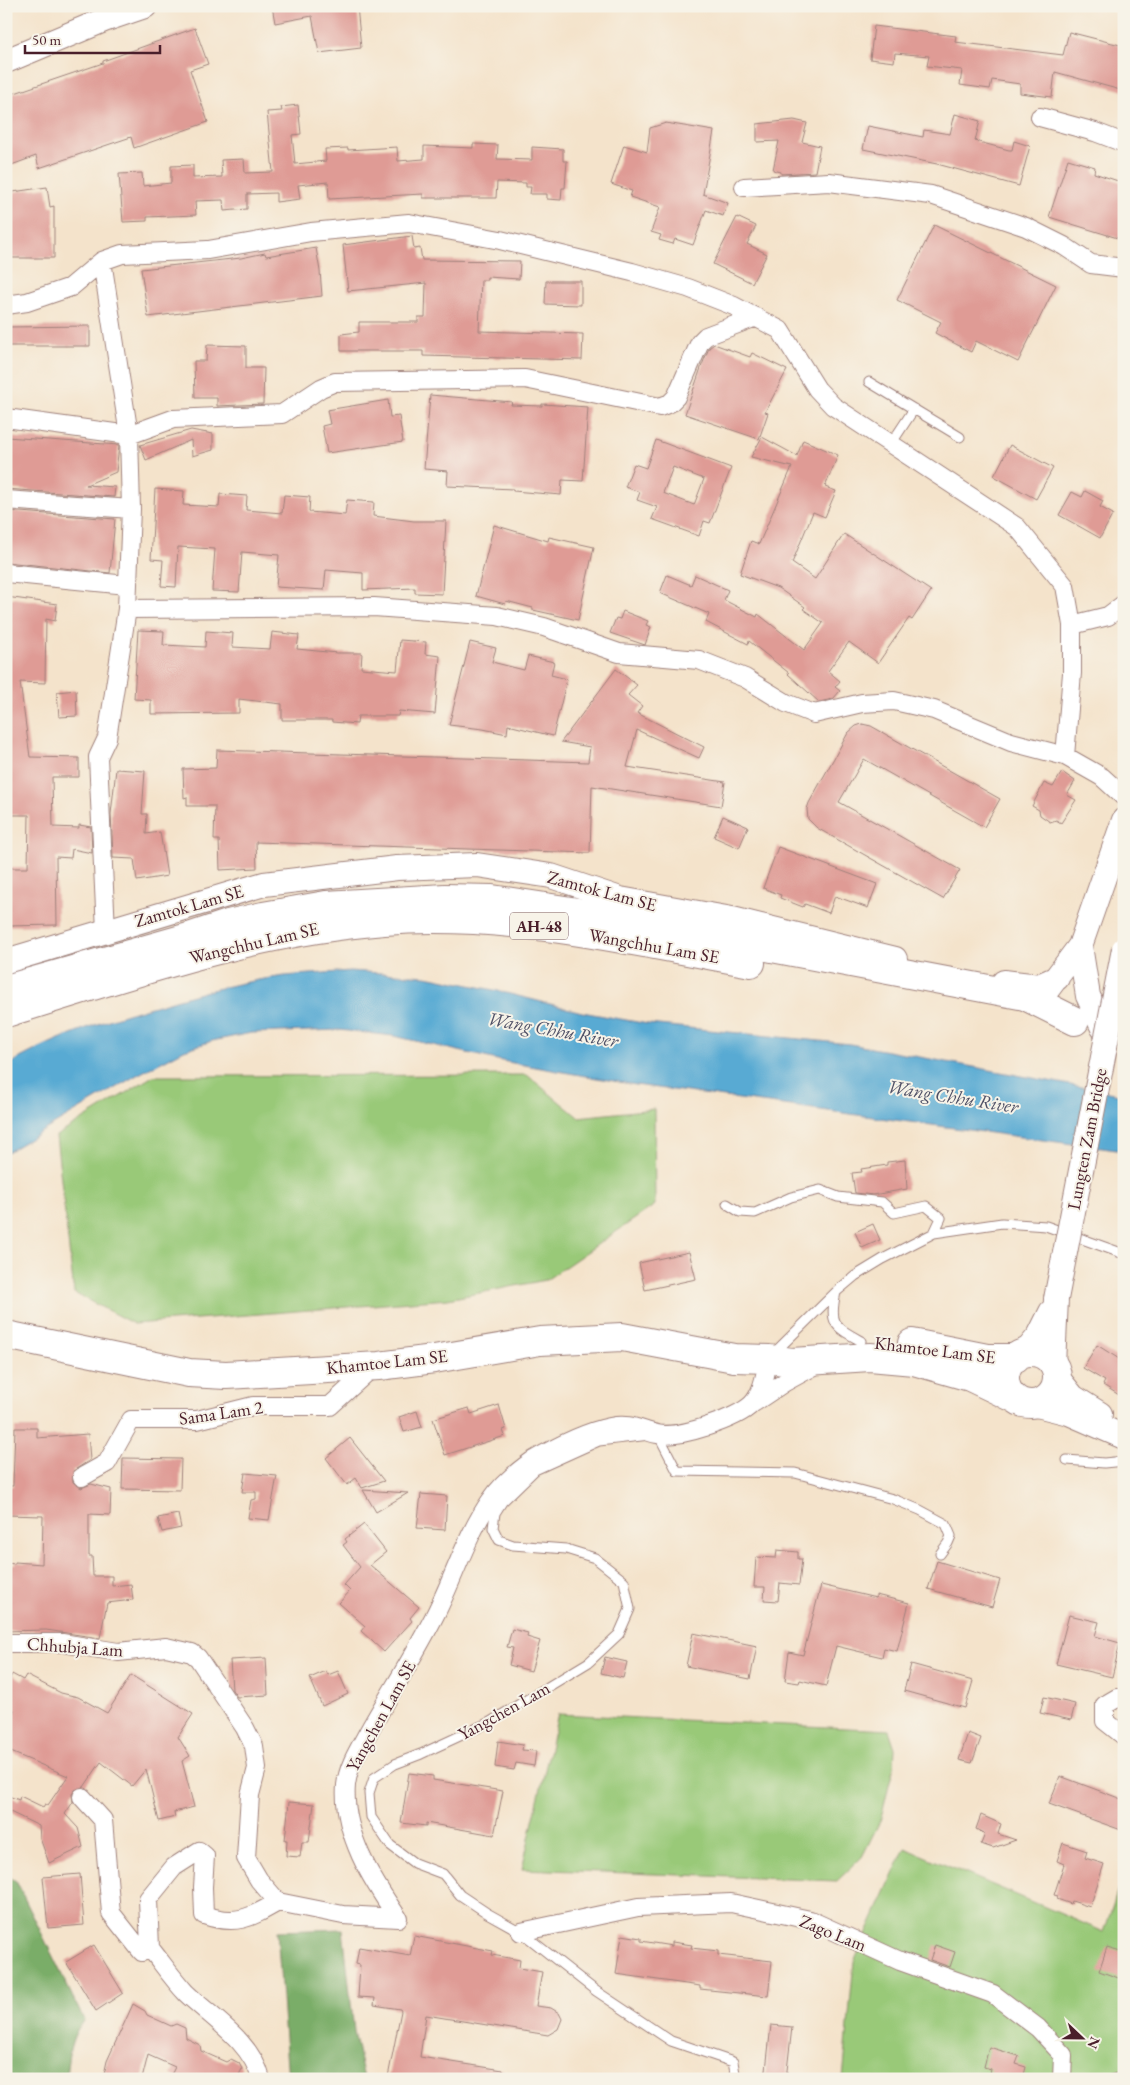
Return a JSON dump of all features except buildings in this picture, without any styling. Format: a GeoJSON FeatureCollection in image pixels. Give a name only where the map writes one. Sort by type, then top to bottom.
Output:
{"type":"FeatureCollection","features":[{"type":"Feature","properties":{"kind":"main road"},"geometry":{"type":"LineString","coordinates":[[6,61],[102,13],[145,6]]}},
{"type":"Feature","properties":{"kind":"main road"},"geometry":{"type":"LineString","coordinates":[[1058,978],[1080,946],[1124,820]]}},
{"type":"Feature","properties":{"kind":"main road","name":"Zamtok Lam SE"},"geometry":{"type":"LineString","coordinates":[[6,961],[264,884],[397,868],[477,865],[551,876],[620,899],[732,919],[906,962],[1001,982],[1040,986],[1058,978]]}},
{"type":"Feature","properties":{"kind":"main road","name":"Wangchhu Lam SE"},"geometry":{"type":"LineString","coordinates":[[6,989],[189,937],[228,924],[264,916],[326,905],[445,898],[492,899],[604,916],[1025,996],[1075,1021]]}},
{"type":"Feature","properties":{"kind":"main road","name":"Wangchhu Lam SE"},"geometry":{"type":"LineString","coordinates":[[6,1013],[192,957],[265,938],[328,926],[386,920],[439,920],[491,921],[542,926],[1075,1021]]}},
{"type":"Feature","properties":{"kind":"main road"},"geometry":{"type":"LineString","coordinates":[[1080,946],[1088,996],[1113,1030]]}},
{"type":"Feature","properties":{"kind":"main road","name":"Lungten Zam Bridge"},"geometry":{"type":"LineString","coordinates":[[1056,1299],[1124,949]]}},
{"type":"Feature","properties":{"kind":"main road","name":"Wangchhu Lam SE"},"geometry":{"type":"LineString","coordinates":[[1025,996],[1044,993],[1058,978]]}},
{"type":"Feature","properties":{"kind":"main road"},"geometry":{"type":"LineString","coordinates":[[1075,1021],[1113,1030]]}},
{"type":"Feature","properties":{"kind":"main road"},"geometry":{"type":"LineString","coordinates":[[1056,1299],[1053,1392],[1041,1402],[1023,1401],[1009,1392],[1005,1377],[1010,1363],[1034,1343],[1046,1323],[1056,1299]]}},
{"type":"Feature","properties":{"kind":"main road","name":"Khamtoe Lam SE"},"geometry":{"type":"LineString","coordinates":[[6,1335],[189,1373],[226,1376],[374,1366],[434,1359],[540,1341],[606,1337],[630,1338],[734,1358],[792,1362],[870,1357],[914,1360],[970,1377],[1023,1401],[1069,1413],[1124,1438]]}},
{"type":"Feature","properties":{"kind":"main road","name":"Khamtoe Lam SE"},"geometry":{"type":"LineString","coordinates":[[768,1359],[794,1346],[813,1342],[862,1341],[918,1344],[987,1358],[1020,1355]]}},
{"type":"Feature","properties":{"kind":"main road"},"geometry":{"type":"LineString","coordinates":[[1020,1355],[1041,1354],[1073,1397],[1124,1427]]}},
{"type":"Feature","properties":{"kind":"street"},"geometry":{"type":"LineString","coordinates":[[1040,117],[1095,132],[1124,144]]}},
{"type":"Feature","properties":{"kind":"street"},"geometry":{"type":"LineString","coordinates":[[744,187],[830,182],[931,195],[1026,227],[1064,246],[1091,264],[1124,268]]}},
{"type":"Feature","properties":{"kind":"street"},"geometry":{"type":"LineString","coordinates":[[6,305],[26,302],[71,287],[102,261],[122,254],[208,250],[312,232],[409,223],[500,240],[632,272],[688,288],[734,306],[780,330],[817,389],[832,406],[1017,527],[1065,586],[1072,625],[1072,674],[1066,756]]}},
{"type":"Feature","properties":{"kind":"street"},"geometry":{"type":"LineString","coordinates":[[102,261],[129,435],[131,509],[127,609],[107,738],[98,757],[106,931]]}},
{"type":"Feature","properties":{"kind":"street"},"geometry":{"type":"LineString","coordinates":[[6,418],[129,435],[172,419],[282,414],[321,388],[335,382],[524,379],[660,407],[670,404],[676,398],[700,342],[706,336],[756,317]]}},
{"type":"Feature","properties":{"kind":"street"},"geometry":{"type":"LineString","coordinates":[[6,500],[131,509]]}},
{"type":"Feature","properties":{"kind":"street"},"geometry":{"type":"LineString","coordinates":[[6,573],[127,586]]}},
{"type":"Feature","properties":{"kind":"street"},"geometry":{"type":"LineString","coordinates":[[1072,625],[1108,616],[1124,604]]}},
{"type":"Feature","properties":{"kind":"street"},"geometry":{"type":"LineString","coordinates":[[127,609],[374,607],[496,616],[544,627],[619,653],[699,660],[745,678],[786,703],[814,714],[862,703],[894,701],[934,710],[1011,742],[1066,756],[1102,777],[1124,797]]}},
{"type":"Feature","properties":{"kind":"street"},"geometry":{"type":"LineString","coordinates":[[752,1404],[761,1389],[768,1359]]}},
{"type":"Feature","properties":{"kind":"street","name":"Yangchen Lam"},"geometry":{"type":"LineString","coordinates":[[658,1434],[677,1434],[717,1424],[798,1374],[825,1360]]}},
{"type":"Feature","properties":{"kind":"street","name":"Sama Lam 2"},"geometry":{"type":"LineString","coordinates":[[82,1477],[108,1463],[131,1420],[197,1420],[253,1406],[330,1406],[374,1366]]}},
{"type":"Feature","properties":{"kind":"street","name":"Yangchen Lam SE"},"geometry":{"type":"LineString","coordinates":[[278,1902],[343,1915],[398,1918],[384,1898],[353,1838],[346,1804],[346,1784],[349,1770],[382,1707],[417,1651],[480,1516],[492,1497],[530,1463],[550,1450],[610,1427],[627,1425],[640,1427],[658,1434]]}},
{"type":"Feature","properties":{"kind":"street","name":"Chhubja Lam"},"geometry":{"type":"LineString","coordinates":[[6,1643],[62,1643],[118,1652],[166,1647],[192,1653],[198,1658],[245,1728],[254,1746],[257,1768],[250,1795],[246,1858],[259,1880],[278,1902]]}},
{"type":"Feature","properties":{"kind":"street"},"geometry":{"type":"LineString","coordinates":[[1124,1699],[1117,1698],[1105,1705],[1104,1721],[1124,1736]]}},
{"type":"Feature","properties":{"kind":"street"},"geometry":{"type":"LineString","coordinates":[[82,1797],[103,1820],[111,1913],[142,1952],[150,1948]]}},
{"type":"Feature","properties":{"kind":"street"},"geometry":{"type":"LineString","coordinates":[[261,2079],[257,2065],[234,2037],[185,1992],[150,1948],[148,1899],[174,1867],[199,1851],[205,1856],[204,1914],[221,1920],[250,1918],[278,1902]]}},
{"type":"Feature","properties":{"kind":"street","name":"Zago Lam"},"geometry":{"type":"LineString","coordinates":[[522,1932],[638,1907],[731,1903],[810,1920],[900,1961],[993,1994],[1038,2028],[1063,2055],[1062,2079]]}},
{"type":"Feature","properties":{"kind":"lane"},"geometry":{"type":"LineString","coordinates":[[869,382],[960,437]]}},
{"type":"Feature","properties":{"kind":"lane"},"geometry":{"type":"LineString","coordinates":[[891,444],[914,409]]}},
{"type":"Feature","properties":{"kind":"lane"},"geometry":{"type":"LineString","coordinates":[[727,1204],[740,1212],[755,1214],[791,1197],[820,1190],[838,1197],[882,1202],[894,1213],[926,1206],[941,1218],[934,1233]]}},
{"type":"Feature","properties":{"kind":"lane"},"geometry":{"type":"LineString","coordinates":[[768,1359],[836,1292],[855,1276],[883,1259],[934,1233],[1002,1223],[1046,1226],[1124,1254]]}},
{"type":"Feature","properties":{"kind":"lane"},"geometry":{"type":"LineString","coordinates":[[836,1292],[832,1319],[835,1326],[862,1341]]}},
{"type":"Feature","properties":{"kind":"lane"},"geometry":{"type":"LineString","coordinates":[[658,1434],[677,1471],[794,1473],[893,1499],[920,1510],[946,1524],[951,1536],[940,1554]]}},
{"type":"Feature","properties":{"kind":"lane","name":"Yangchen Lam"},"geometry":{"type":"LineString","coordinates":[[658,1434],[599,1441],[535,1470],[502,1502],[495,1514],[493,1528],[499,1540],[513,1545],[566,1549],[595,1558],[624,1580],[630,1609],[619,1634],[589,1662],[490,1722],[421,1754],[394,1764],[374,1778],[369,1793],[371,1817],[390,1845],[414,1863],[443,1874],[460,1895],[487,1913],[522,1932],[596,1991],[671,2041],[733,2062],[735,2073],[732,2079]]}},
{"type":"Feature","properties":{"kind":"lane"},"geometry":{"type":"LineString","coordinates":[[1066,1460],[1104,1463],[1124,1461]]}},
{"type":"Feature","properties":{"kind":"lane"},"geometry":{"type":"LineString","coordinates":[[1114,2079],[1124,2076]]}},
{"type":"Feature","properties":{"kind":"green space"},"geometry":{"type":"Polygon","coordinates":[[[527,1075],[578,1117],[654,1109],[655,1205],[546,1280],[448,1299],[134,1324],[74,1293],[56,1136],[153,1076],[527,1075]]]}},
{"type":"Feature","properties":{"kind":"green space"},"geometry":{"type":"Polygon","coordinates":[[[558,1714],[889,1730],[895,1748],[894,1766],[880,1821],[862,1857],[837,1881],[522,1869],[558,1714]]]}},
{"type":"Feature","properties":{"kind":"green space"},"geometry":{"type":"Polygon","coordinates":[[[905,1848],[1104,1932],[1124,1872],[1124,2079],[843,2079],[854,1961],[905,1848]]]}},
{"type":"Feature","properties":{"kind":"green space"},"geometry":{"type":"Polygon","coordinates":[[[6,1875],[16,1881],[84,2020],[73,2040],[66,2079],[6,2079],[6,1875]]]}},
{"type":"Feature","properties":{"kind":"green space"},"geometry":{"type":"Polygon","coordinates":[[[343,1929],[354,2031],[364,2079],[288,2079],[277,1931],[343,1929]]]}},
{"type":"Feature","properties":{"kind":"water","name":"Wang Chhu River"},"geometry":{"type":"Polygon","coordinates":[[[350,971],[426,976],[494,990],[582,1012],[648,1024],[850,1044],[1124,1095],[1124,1151],[636,1085],[502,1061],[394,1036],[339,1030],[251,1033],[212,1041],[184,1050],[137,1075],[6,1153],[6,1066],[43,1046],[101,1023],[207,991],[269,978],[350,971]]]}}]}
